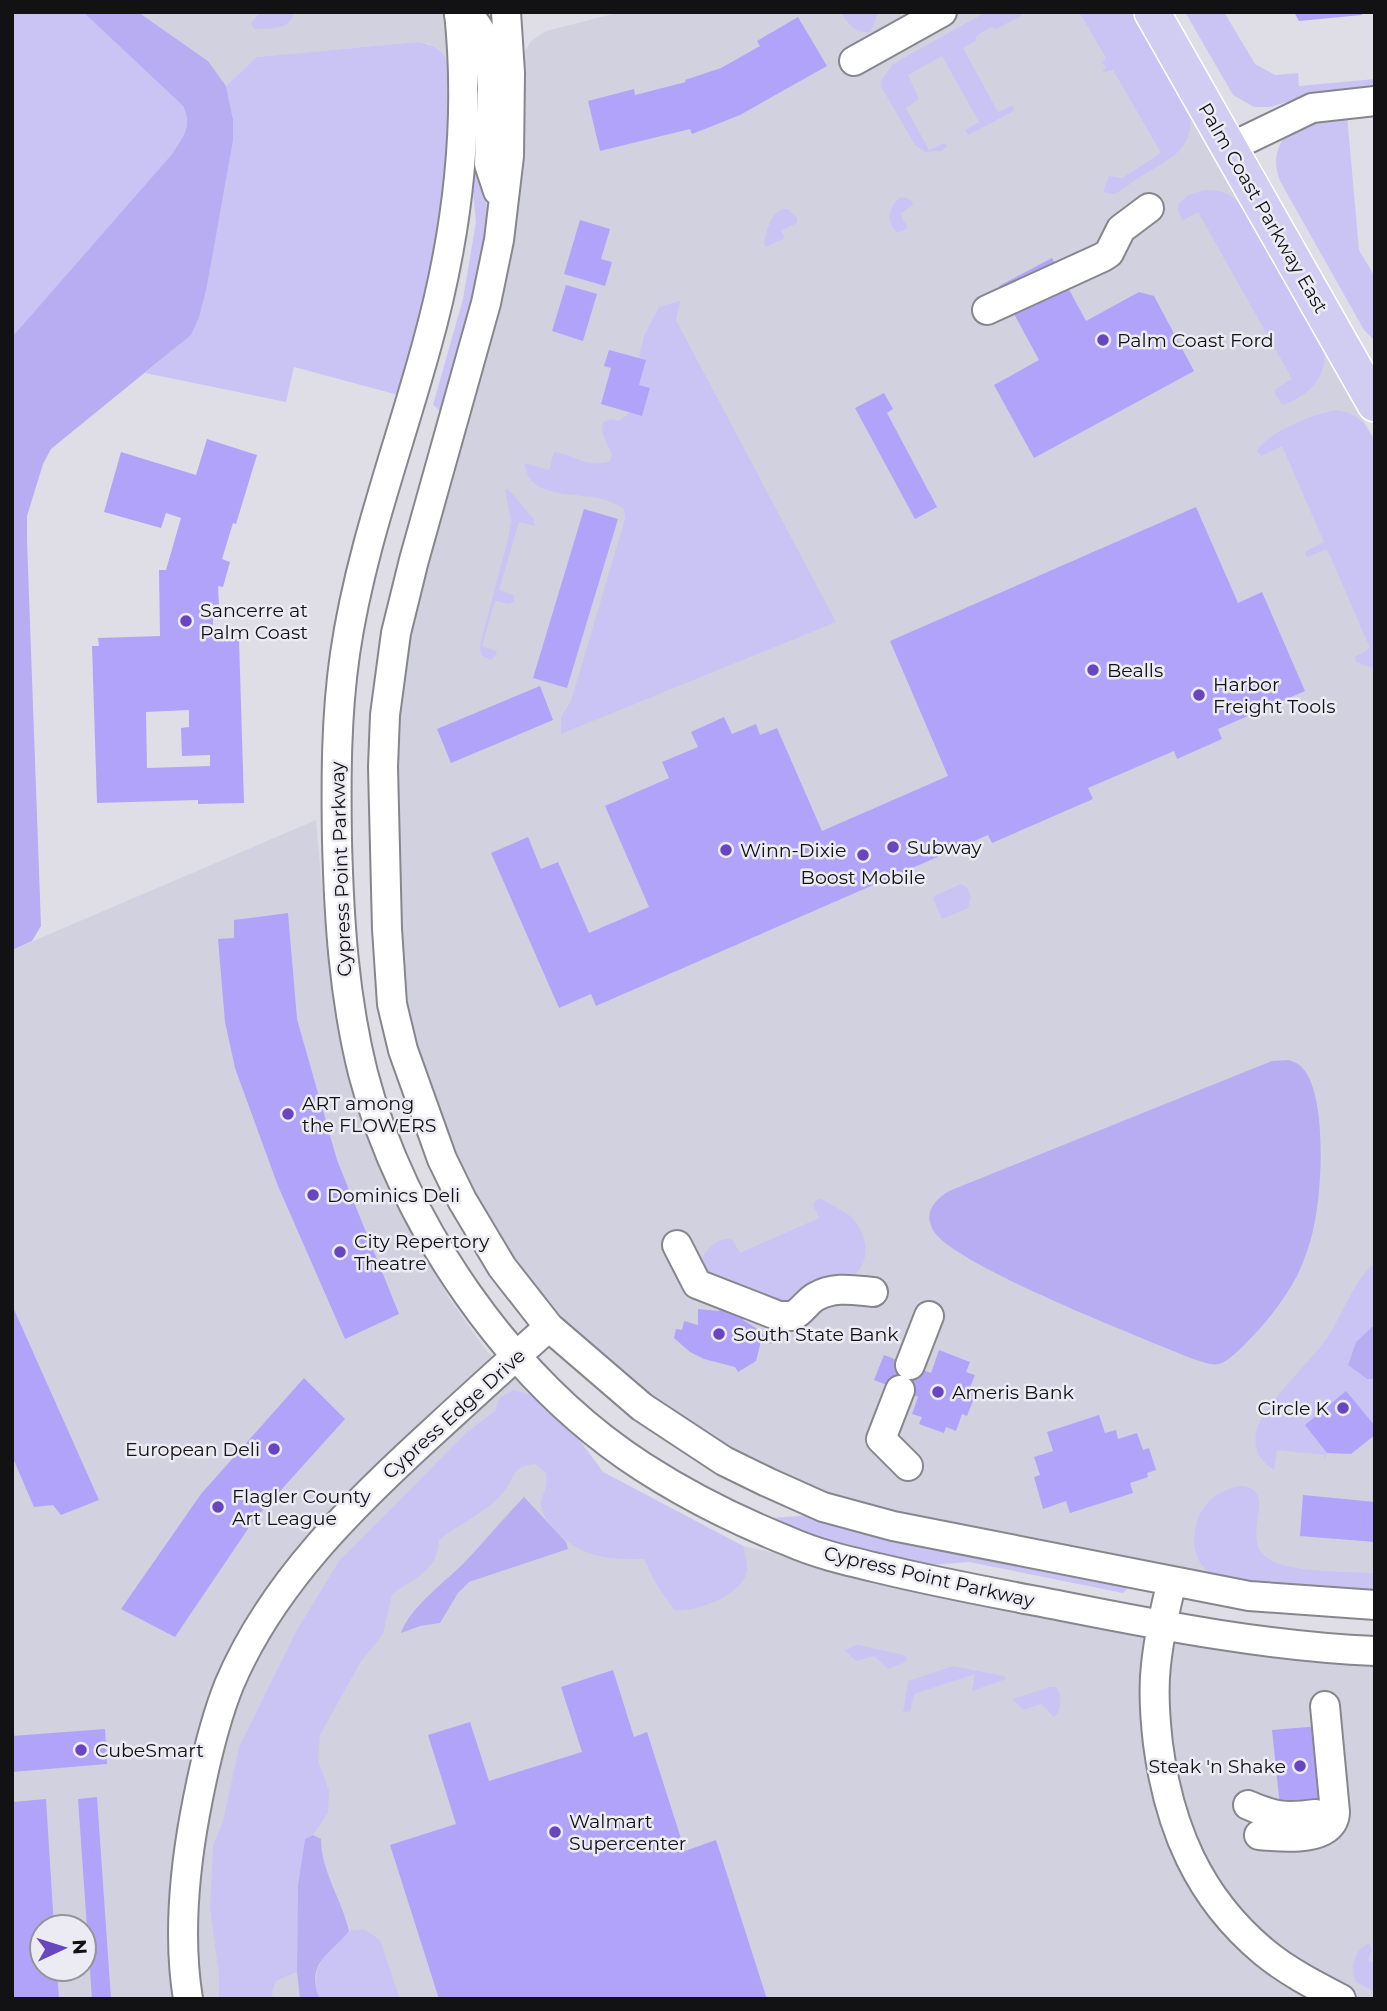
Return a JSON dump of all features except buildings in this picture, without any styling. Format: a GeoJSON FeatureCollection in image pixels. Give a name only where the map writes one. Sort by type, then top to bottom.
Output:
{"type":"FeatureCollection","features":[{"type":"Feature","properties":{"kind":"main road","name":"Palm Coast Parkway East"},"geometry":{"type":"LineString","coordinates":[[1152,12],[1375,404]]}},
{"type":"Feature","properties":{"kind":"street"},"geometry":{"type":"LineString","coordinates":[[854,61],[942,12]]}},
{"type":"Feature","properties":{"kind":"street"},"geometry":{"type":"LineString","coordinates":[[459,13],[476,24],[489,45],[492,88],[489,164],[503,207]]}},
{"type":"Feature","properties":{"kind":"street","name":"Cypress Point Parkway"},"geometry":{"type":"LineString","coordinates":[[459,13],[463,121],[460,182],[453,233],[426,349],[366,554],[344,657],[337,743],[338,888],[348,999],[363,1072],[379,1123],[407,1189],[438,1248],[515,1357],[569,1408],[639,1465],[698,1499],[786,1541],[839,1559],[927,1580],[1162,1626],[1375,1651]]}},
{"type":"Feature","properties":{"kind":"street"},"geometry":{"type":"LineString","coordinates":[[508,13],[509,156],[499,240],[486,303],[396,633],[383,767],[387,929],[392,1004],[402,1050],[442,1159],[462,1200],[502,1267],[549,1327],[642,1408],[724,1461],[823,1507],[893,1526],[1250,1596],[1375,1605]]}},
{"type":"Feature","properties":{"kind":"street"},"geometry":{"type":"LineString","coordinates":[[1229,148],[1312,108],[1375,101]]}},
{"type":"Feature","properties":{"kind":"street"},"geometry":{"type":"LineString","coordinates":[[988,310],[1109,254],[1121,229],[1149,208]]}},
{"type":"Feature","properties":{"kind":"street"},"geometry":{"type":"LineString","coordinates":[[677,1245],[697,1284],[779,1316],[793,1316],[816,1296],[831,1290],[873,1292]]}},
{"type":"Feature","properties":{"kind":"street"},"geometry":{"type":"LineString","coordinates":[[908,1466],[881,1439],[929,1316]]}},
{"type":"Feature","properties":{"kind":"street","name":"Cypress Edge Drive"},"geometry":{"type":"LineString","coordinates":[[188,1999],[184,1953],[187,1858],[201,1777],[229,1686],[246,1653],[274,1605],[333,1529],[382,1479],[549,1327]]}},
{"type":"Feature","properties":{"kind":"street"},"geometry":{"type":"LineString","coordinates":[[1172,1581],[1155,1667],[1156,1722],[1162,1772],[1172,1818],[1191,1863],[1214,1898],[1248,1938],[1281,1965],[1340,1999]]}},
{"type":"Feature","properties":{"kind":"street"},"geometry":{"type":"LineString","coordinates":[[1259,1835],[1286,1837],[1318,1833],[1330,1828],[1335,1812],[1325,1706]]}},
{"type":"Feature","properties":{"kind":"street"},"geometry":{"type":"LineString","coordinates":[[1248,1805],[1285,1818],[1335,1812]]}},
{"type":"Feature","properties":{"kind":"shaded area"},"geometry":{"type":"Polygon","coordinates":[[[12,12],[83,12],[183,106],[187,126],[172,154],[12,337],[12,12]]]}},
{"type":"Feature","properties":{"kind":"shaded area"},"geometry":{"type":"Polygon","coordinates":[[[83,12],[138,12],[208,61],[226,86],[233,119],[233,140],[207,286],[191,335],[51,449],[43,464],[27,516],[41,926],[32,941],[12,950],[12,337],[172,154],[187,126],[183,106],[83,12]]]}},
{"type":"Feature","properties":{"kind":"shaded area"},"geometry":{"type":"Polygon","coordinates":[[[138,12],[446,12],[451,73],[430,44],[417,42],[258,57],[226,86],[208,61],[138,12]]]}},
{"type":"Feature","properties":{"kind":"shaded area"},"geometry":{"type":"Polygon","coordinates":[[[257,12],[294,12],[289,23],[254,29],[251,23],[259,14],[257,12]]]}},
{"type":"Feature","properties":{"kind":"shaded area"},"geometry":{"type":"Polygon","coordinates":[[[621,12],[1135,12],[1375,441],[1375,1594],[1227,1579],[872,1509],[758,1466],[658,1408],[599,1355],[528,1282],[477,1209],[449,1150],[405,1016],[397,948],[396,688],[521,58],[531,41],[546,31],[621,12]]]}},
{"type":"Feature","properties":{"kind":"shaded area"},"geometry":{"type":"Polygon","coordinates":[[[841,12],[878,12],[871,32],[861,32],[846,21],[841,12]]]}},
{"type":"Feature","properties":{"kind":"shaded area"},"geometry":{"type":"Polygon","coordinates":[[[986,12],[1021,12],[1021,16],[996,29],[991,27],[976,36],[976,41],[963,48],[998,112],[1013,105],[1014,111],[968,135],[965,130],[979,122],[942,56],[908,75],[919,99],[906,108],[929,150],[945,143],[947,146],[942,151],[925,152],[915,145],[882,88],[881,81],[893,64],[986,12]]]}},
{"type":"Feature","properties":{"kind":"shaded area"},"geometry":{"type":"Polygon","coordinates":[[[1079,12],[1135,12],[1189,111],[1189,136],[1177,153],[1114,194],[1103,192],[1109,176],[1122,178],[1161,153],[1113,70],[1102,71],[1106,68],[1103,63],[1100,65],[1106,58],[1079,12]]]}},
{"type":"Feature","properties":{"kind":"shaded area"},"geometry":{"type":"Polygon","coordinates":[[[1185,12],[1224,12],[1255,64],[1275,75],[1298,73],[1299,86],[1375,79],[1375,89],[1301,98],[1270,107],[1254,107],[1233,95],[1185,12]]]}},
{"type":"Feature","properties":{"kind":"shaded area"},"geometry":{"type":"Polygon","coordinates":[[[417,42],[431,45],[438,50],[451,71],[450,139],[436,250],[402,396],[294,367],[286,402],[145,373],[174,349],[207,286],[233,119],[226,86],[257,57],[417,42]]]}},
{"type":"Feature","properties":{"kind":"shaded area"},"geometry":{"type":"Polygon","coordinates":[[[480,44],[483,172],[489,228],[473,302],[442,409],[439,410],[433,405],[463,299],[476,222],[472,182],[474,45],[480,44]]]}},
{"type":"Feature","properties":{"kind":"shaded area"},"geometry":{"type":"Polygon","coordinates":[[[1347,115],[1359,250],[1375,277],[1375,341],[1364,330],[1280,181],[1277,171],[1277,152],[1292,130],[1313,119],[1347,115]]]}},
{"type":"Feature","properties":{"kind":"shaded area"},"geometry":{"type":"Polygon","coordinates":[[[1205,190],[1227,194],[1246,208],[1324,348],[1325,358],[1320,377],[1300,397],[1282,405],[1275,389],[1292,379],[1198,212],[1182,221],[1179,203],[1188,195],[1205,190]]]}},
{"type":"Feature","properties":{"kind":"shaded area"},"geometry":{"type":"Polygon","coordinates":[[[904,197],[912,201],[913,205],[900,214],[908,228],[897,233],[891,224],[890,215],[895,202],[904,197]]]}},
{"type":"Feature","properties":{"kind":"shaded area"},"geometry":{"type":"Polygon","coordinates":[[[783,209],[788,209],[797,218],[797,223],[781,231],[785,238],[766,247],[764,244],[769,224],[783,209]]]}},
{"type":"Feature","properties":{"kind":"shaded area"},"geometry":{"type":"Polygon","coordinates":[[[680,301],[676,320],[836,622],[561,734],[561,717],[571,701],[625,519],[624,509],[601,499],[542,488],[533,483],[527,474],[525,463],[549,470],[554,452],[588,462],[610,461],[612,455],[602,432],[603,422],[611,419],[619,421],[630,412],[642,415],[650,389],[639,385],[646,361],[639,358],[644,336],[659,307],[680,301]]]}},
{"type":"Feature","properties":{"kind":"shaded area"},"geometry":{"type":"Polygon","coordinates":[[[1337,410],[1360,420],[1375,441],[1373,668],[1356,662],[1355,657],[1370,648],[1327,549],[1308,557],[1305,555],[1306,551],[1324,542],[1282,446],[1261,456],[1257,451],[1281,430],[1305,419],[1337,410]]]}},
{"type":"Feature","properties":{"kind":"shaded area"},"geometry":{"type":"Polygon","coordinates":[[[508,489],[533,518],[535,526],[519,522],[499,590],[514,595],[514,602],[508,604],[495,601],[482,646],[496,651],[497,654],[491,660],[481,655],[480,645],[509,535],[511,520],[505,490],[508,489]]]}},
{"type":"Feature","properties":{"kind":"shaded area"},"geometry":{"type":"Polygon","coordinates":[[[316,820],[330,975],[355,1091],[391,1197],[449,1298],[486,1350],[531,1395],[569,1426],[603,1472],[743,1546],[1228,1648],[1375,1667],[1375,1999],[12,1999],[12,950],[316,820]]]}},
{"type":"Feature","properties":{"kind":"shaded area"},"geometry":{"type":"Polygon","coordinates":[[[961,884],[967,887],[971,898],[968,908],[942,919],[934,896],[961,884]]]}},
{"type":"Feature","properties":{"kind":"shaded area"},"geometry":{"type":"Polygon","coordinates":[[[1288,1060],[1298,1064],[1308,1075],[1318,1114],[1321,1162],[1314,1227],[1303,1263],[1287,1294],[1255,1334],[1235,1354],[1219,1364],[1193,1359],[1012,1281],[948,1245],[930,1224],[932,1207],[949,1191],[1272,1061],[1288,1060]]]}},
{"type":"Feature","properties":{"kind":"shaded area"},"geometry":{"type":"Polygon","coordinates":[[[821,1199],[852,1218],[863,1236],[864,1261],[855,1275],[848,1280],[781,1302],[707,1275],[700,1264],[708,1249],[721,1240],[732,1239],[740,1253],[819,1218],[813,1205],[816,1200],[821,1199]]]}},
{"type":"Feature","properties":{"kind":"shaded area"},"geometry":{"type":"Polygon","coordinates":[[[1375,1264],[1375,1327],[1356,1342],[1348,1364],[1367,1379],[1375,1379],[1375,1426],[1327,1453],[1324,1460],[1324,1455],[1277,1450],[1274,1470],[1264,1462],[1256,1448],[1257,1429],[1269,1407],[1329,1335],[1356,1285],[1375,1264]]]}},
{"type":"Feature","properties":{"kind":"shaded area"},"geometry":{"type":"Polygon","coordinates":[[[1375,1327],[1375,1379],[1367,1379],[1348,1365],[1356,1342],[1375,1327]]]}},
{"type":"Feature","properties":{"kind":"shaded area"},"geometry":{"type":"Polygon","coordinates":[[[514,1390],[531,1395],[569,1426],[603,1472],[743,1546],[747,1563],[746,1575],[739,1586],[712,1603],[692,1609],[674,1610],[655,1582],[644,1559],[595,1555],[564,1539],[549,1524],[542,1512],[541,1501],[546,1473],[535,1464],[518,1469],[499,1497],[439,1540],[434,1560],[424,1573],[392,1594],[383,1634],[360,1663],[320,1735],[318,1760],[329,1791],[328,1813],[313,1835],[305,1839],[298,1885],[297,1972],[276,1981],[272,1992],[273,1999],[219,1999],[219,1975],[210,1908],[213,1845],[223,1822],[239,1747],[297,1630],[339,1561],[466,1433],[495,1411],[500,1397],[514,1390]]]}},
{"type":"Feature","properties":{"kind":"shaded area"},"geometry":{"type":"Polygon","coordinates":[[[1241,1486],[1252,1489],[1257,1495],[1257,1544],[1270,1560],[1297,1568],[1372,1573],[1375,1576],[1375,1590],[1372,1592],[1265,1586],[1212,1574],[1201,1563],[1195,1550],[1197,1521],[1204,1507],[1214,1497],[1241,1486]]]}},
{"type":"Feature","properties":{"kind":"shaded area"},"geometry":{"type":"Polygon","coordinates":[[[524,1497],[566,1542],[568,1549],[469,1582],[458,1593],[440,1623],[401,1633],[419,1606],[462,1565],[524,1497]]]}},
{"type":"Feature","properties":{"kind":"shaded area"},"geometry":{"type":"Polygon","coordinates":[[[817,1515],[1125,1584],[1128,1588],[1123,1593],[969,1562],[918,1566],[842,1548],[769,1521],[770,1518],[817,1515]]]}},
{"type":"Feature","properties":{"kind":"shaded area"},"geometry":{"type":"Polygon","coordinates":[[[858,1645],[904,1655],[907,1659],[906,1662],[888,1669],[874,1656],[856,1661],[844,1650],[858,1645]]]}},
{"type":"Feature","properties":{"kind":"shaded area"},"geometry":{"type":"Polygon","coordinates":[[[953,1666],[1004,1676],[1006,1679],[972,1691],[975,1674],[914,1694],[910,1711],[903,1713],[908,1681],[953,1666]]]}},
{"type":"Feature","properties":{"kind":"shaded area"},"geometry":{"type":"Polygon","coordinates":[[[1056,1687],[1061,1698],[1059,1710],[1054,1717],[1041,1704],[1023,1710],[1012,1699],[1056,1687]]]}},
{"type":"Feature","properties":{"kind":"shaded area"},"geometry":{"type":"Polygon","coordinates":[[[313,1835],[321,1839],[324,1863],[349,1931],[317,1968],[316,1987],[320,1999],[300,1999],[297,1972],[298,1885],[305,1839],[313,1835]]]}},
{"type":"Feature","properties":{"kind":"shaded area"},"geometry":{"type":"Polygon","coordinates":[[[365,1930],[380,1940],[400,1999],[320,1999],[316,1979],[326,1953],[348,1932],[365,1930]]]}},
{"type":"Feature","properties":{"kind":"shaded area"},"geometry":{"type":"Polygon","coordinates":[[[1369,1943],[1372,1950],[1368,1960],[1375,1964],[1375,1992],[1356,1982],[1353,1971],[1357,1954],[1369,1943]]]}},
{"type":"Feature","properties":{"kind":"place","name":"Palm Coast Ford"},"geometry":{"type":"Point","coordinates":[1103,340]}},
{"type":"Feature","properties":{"kind":"place","name":"Sancerre at Palm Coast"},"geometry":{"type":"Point","coordinates":[186,621]}},
{"type":"Feature","properties":{"kind":"place","name":"Bealls"},"geometry":{"type":"Point","coordinates":[1093,670]}},
{"type":"Feature","properties":{"kind":"place","name":"Harbor Freight Tools"},"geometry":{"type":"Point","coordinates":[1199,695]}},
{"type":"Feature","properties":{"kind":"place","name":"Subway"},"geometry":{"type":"Point","coordinates":[893,847]}},
{"type":"Feature","properties":{"kind":"place","name":"Winn-Dixie"},"geometry":{"type":"Point","coordinates":[726,850]}},
{"type":"Feature","properties":{"kind":"place","name":"Boost Mobile"},"geometry":{"type":"Point","coordinates":[863,855]}},
{"type":"Feature","properties":{"kind":"place","name":"ART among the FLOWERS"},"geometry":{"type":"Point","coordinates":[288,1114]}},
{"type":"Feature","properties":{"kind":"place","name":"Dominics Deli"},"geometry":{"type":"Point","coordinates":[313,1195]}},
{"type":"Feature","properties":{"kind":"place","name":"City Repertory Theatre"},"geometry":{"type":"Point","coordinates":[340,1252]}},
{"type":"Feature","properties":{"kind":"place","name":"South State Bank"},"geometry":{"type":"Point","coordinates":[719,1334]}},
{"type":"Feature","properties":{"kind":"place","name":"Ameris Bank"},"geometry":{"type":"Point","coordinates":[938,1392]}},
{"type":"Feature","properties":{"kind":"place","name":"Circle K"},"geometry":{"type":"Point","coordinates":[1343,1408]}},
{"type":"Feature","properties":{"kind":"place","name":"European Deli"},"geometry":{"type":"Point","coordinates":[274,1449]}},
{"type":"Feature","properties":{"kind":"place","name":"Flagler County Art League"},"geometry":{"type":"Point","coordinates":[218,1507]}},
{"type":"Feature","properties":{"kind":"place","name":"CubeSmart"},"geometry":{"type":"Point","coordinates":[81,1750]}},
{"type":"Feature","properties":{"kind":"place","name":"Steak 'n Shake"},"geometry":{"type":"Point","coordinates":[1300,1766]}},
{"type":"Feature","properties":{"kind":"place","name":"Walmart Supercenter"},"geometry":{"type":"Point","coordinates":[555,1832]}}]}
